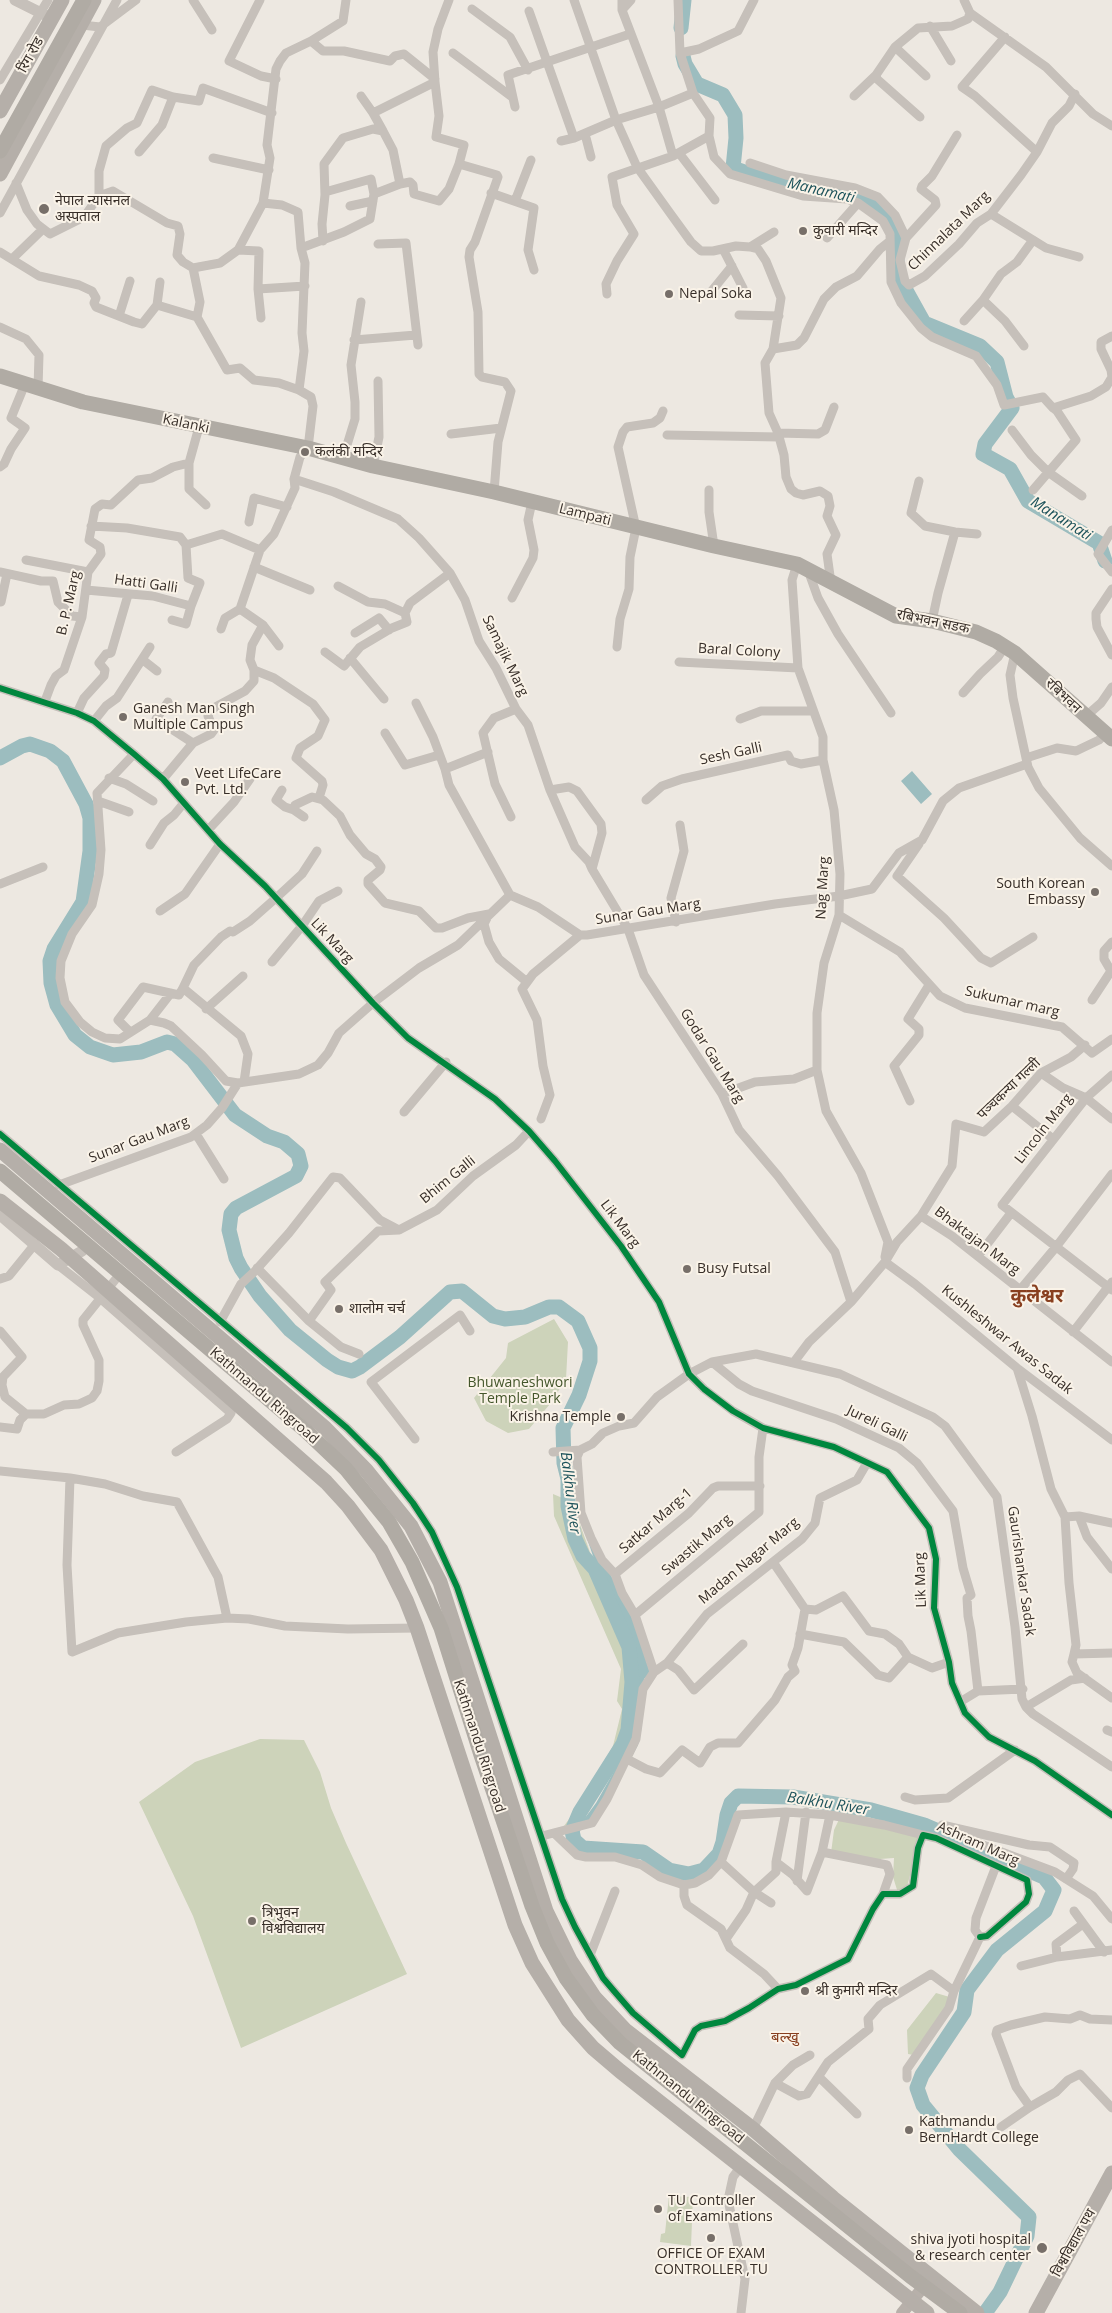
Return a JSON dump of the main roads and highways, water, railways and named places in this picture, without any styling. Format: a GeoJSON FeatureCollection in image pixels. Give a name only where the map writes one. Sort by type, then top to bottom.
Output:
{"type":"FeatureCollection","features":[{"type":"Feature","properties":{"kind":"highway"},"geometry":{"type":"LineString","coordinates":[[0,132],[74,0]]}},
{"type":"Feature","properties":{"kind":"highway"},"geometry":{"type":"LineString","coordinates":[[0,151],[84,0]]}},
{"type":"Feature","properties":{"kind":"highway","name":"Kalanki"},"geometry":{"type":"LineString","coordinates":[[0,376],[83,402],[308,448],[373,466]]}},
{"type":"Feature","properties":{"kind":"highway","name":"Lampati"},"geometry":{"type":"LineString","coordinates":[[373,466],[494,492],[802,567]]}},
{"type":"Feature","properties":{"kind":"highway","name":"रबिभवन सडक"},"geometry":{"type":"LineString","coordinates":[[802,567],[896,616],[932,621],[976,632],[1010,649]]}},
{"type":"Feature","properties":{"kind":"highway","name":"रबिभवन"},"geometry":{"type":"LineString","coordinates":[[1010,649],[1108,736]]}},
{"type":"Feature","properties":{"kind":"highway","name":"Kathmandu Ringroad"},"geometry":{"type":"LineString","coordinates":[[0,1171],[306,1431],[346,1469],[388,1522],[412,1562],[441,1628],[480,1755],[532,1906],[547,1943],[566,1978],[593,2015],[620,2043],[661,2073],[917,2294],[960,2313]]}},
{"type":"Feature","properties":{"kind":"highway","name":"Kathmandu Ringroad"},"geometry":{"type":"LineString","coordinates":[[0,1183],[70,1258],[107,1289],[275,1415],[327,1462],[352,1489],[383,1530],[413,1584],[425,1616],[521,1903],[534,1934],[569,1996],[590,2025],[617,2052],[661,2073]]}},
{"type":"Feature","properties":{"kind":"main road","name":"रिंग रोड"},"geometry":{"type":"LineString","coordinates":[[0,111],[46,15],[62,0]]}},
{"type":"Feature","properties":{"kind":"main road"},"geometry":{"type":"LineString","coordinates":[[0,174],[44,89],[82,25],[94,0]]}},
{"type":"Feature","properties":{"kind":"main road"},"geometry":{"type":"LineString","coordinates":[[0,1150],[30,1168],[319,1413],[350,1453],[382,1488],[412,1526],[440,1582],[546,1911],[563,1947],[583,1982],[611,2017],[661,2073],[753,2129],[833,2198],[917,2294]]}},
{"type":"Feature","properties":{"kind":"main road"},"geometry":{"type":"LineString","coordinates":[[0,1201],[70,1258]]}},
{"type":"Feature","properties":{"kind":"main road"},"geometry":{"type":"LineString","coordinates":[[107,1289],[326,1482],[348,1506],[381,1550],[406,1600],[417,1628],[515,1925],[527,1953],[568,2020],[593,2048],[620,2072],[741,2166],[917,2294],[941,2305],[977,2313]]}},
{"type":"Feature","properties":{"kind":"main road","name":"विश्वविद्याल पथ"},"geometry":{"type":"LineString","coordinates":[[1036,2313],[1112,2173]]}},
{"type":"Feature","properties":{"kind":"water"},"geometry":{"type":"Polygon","coordinates":[[[912,771],[932,794],[921,804],[901,781],[912,771]]]}},
{"type":"Feature","properties":{"kind":"water","name":"Balkhu River"},"geometry":{"type":"Polygon","coordinates":[[[575,1503],[586,1532],[617,1586],[635,1624],[650,1673],[644,1679],[641,1732],[638,1745],[599,1818],[579,1826],[596,1803],[633,1738],[638,1688],[634,1652],[593,1556],[575,1503]]]}},
{"type":"Feature","properties":{"kind":"waterway","name":"Manamati"},"geometry":{"type":"LineString","coordinates":[[681,28],[684,0]]}},
{"type":"Feature","properties":{"kind":"waterway","name":"Manamati"},"geometry":{"type":"LineString","coordinates":[[683,56],[685,64],[697,84],[723,95],[735,115],[736,138],[733,168],[774,182],[817,192],[854,196],[878,208],[892,224],[897,239],[899,278],[924,323],[980,346],[997,362],[1006,397],[1012,408],[985,444],[983,454],[1010,469],[1028,501],[1099,543],[1105,561]]}},
{"type":"Feature","properties":{"kind":"waterway","name":"Balkhu River"},"geometry":{"type":"LineString","coordinates":[[0,758],[22,746],[30,744],[50,751],[63,761],[86,804],[90,818],[90,851],[83,902],[54,949],[50,961],[51,983],[57,1005],[75,1035],[90,1047],[113,1055],[141,1052],[167,1042],[175,1044],[193,1060],[235,1115],[267,1136],[284,1142],[298,1154],[301,1166],[296,1176],[236,1208],[231,1214],[229,1230],[236,1258],[241,1268],[260,1296],[290,1330],[327,1360],[338,1367],[352,1371],[400,1337],[450,1292],[462,1291],[493,1316],[505,1319],[525,1317],[549,1307],[559,1307],[578,1321],[590,1348],[590,1361],[579,1395],[563,1428],[564,1463],[568,1479],[568,1506],[575,1539],[583,1556],[595,1569],[629,1647],[632,1682],[628,1730],[623,1744],[580,1812],[572,1831],[574,1840],[583,1848],[643,1852],[669,1870],[689,1874],[704,1870],[719,1854],[723,1842],[727,1815],[731,1803],[738,1796],[793,1797],[871,1810],[924,1825],[1044,1877],[1054,1890],[1045,1911],[997,1950],[967,1990],[964,2012],[922,2075],[917,2088],[923,2105],[959,2149],[1029,2217],[1027,2236],[1000,2292],[985,2313]]}},
{"type":"Feature","properties":{"kind":"place","name":"नेपाल न्यासनल अस्पताल"},"geometry":{"type":"Point","coordinates":[44,209]}},
{"type":"Feature","properties":{"kind":"place","name":"कुवारी मन्दिर"},"geometry":{"type":"Point","coordinates":[803,231]}},
{"type":"Feature","properties":{"kind":"place","name":"Nepal Soka"},"geometry":{"type":"Point","coordinates":[669,294]}},
{"type":"Feature","properties":{"kind":"place","name":"कलंकी मन्दिर"},"geometry":{"type":"Point","coordinates":[305,452]}},
{"type":"Feature","properties":{"kind":"place","name":"Ganesh Man Singh Multiple Campus"},"geometry":{"type":"Point","coordinates":[123,717]}},
{"type":"Feature","properties":{"kind":"place","name":"Veet LifeCare Pvt. Ltd."},"geometry":{"type":"Point","coordinates":[185,782]}},
{"type":"Feature","properties":{"kind":"place","name":"South Korean Embassy"},"geometry":{"type":"Point","coordinates":[1095,892]}},
{"type":"Feature","properties":{"kind":"place","name":"Busy Futsal"},"geometry":{"type":"Point","coordinates":[687,1269]}},
{"type":"Feature","properties":{"kind":"place","name":"शालोम चर्च"},"geometry":{"type":"Point","coordinates":[339,1309]}},
{"type":"Feature","properties":{"kind":"place","name":"Krishna Temple"},"geometry":{"type":"Point","coordinates":[621,1417]}},
{"type":"Feature","properties":{"kind":"place","name":"त्रिभुवन विश्वविद्यालय"},"geometry":{"type":"Point","coordinates":[252,1921]}},
{"type":"Feature","properties":{"kind":"place","name":"श्री कुमारी मन्दिर"},"geometry":{"type":"Point","coordinates":[805,1991]}},
{"type":"Feature","properties":{"kind":"place","name":"Kathmandu BernHardt College"},"geometry":{"type":"Point","coordinates":[909,2130]}},
{"type":"Feature","properties":{"kind":"place","name":"TU Controller of Examinations"},"geometry":{"type":"Point","coordinates":[658,2209]}},
{"type":"Feature","properties":{"kind":"place","name":"OFFICE OF EXAM CONTROLLER ,TU"},"geometry":{"type":"Point","coordinates":[711,2238]}},
{"type":"Feature","properties":{"kind":"place","name":"shiva jyoti hospital & research center"},"geometry":{"type":"Point","coordinates":[1042,2248]}},
{"type":"Feature","properties":{"kind":"district","name":"कुलेश्वर"},"geometry":{"type":"Point","coordinates":[1037,1297]}},
{"type":"Feature","properties":{"kind":"district","name":"बल्खु"},"geometry":{"type":"Point","coordinates":[785,2038]}},
{"type":"Feature","properties":{"kind":"park label","name":"Bhuwaneshwori Temple Park"},"geometry":{"type":"Point","coordinates":[520,1392]}}]}
